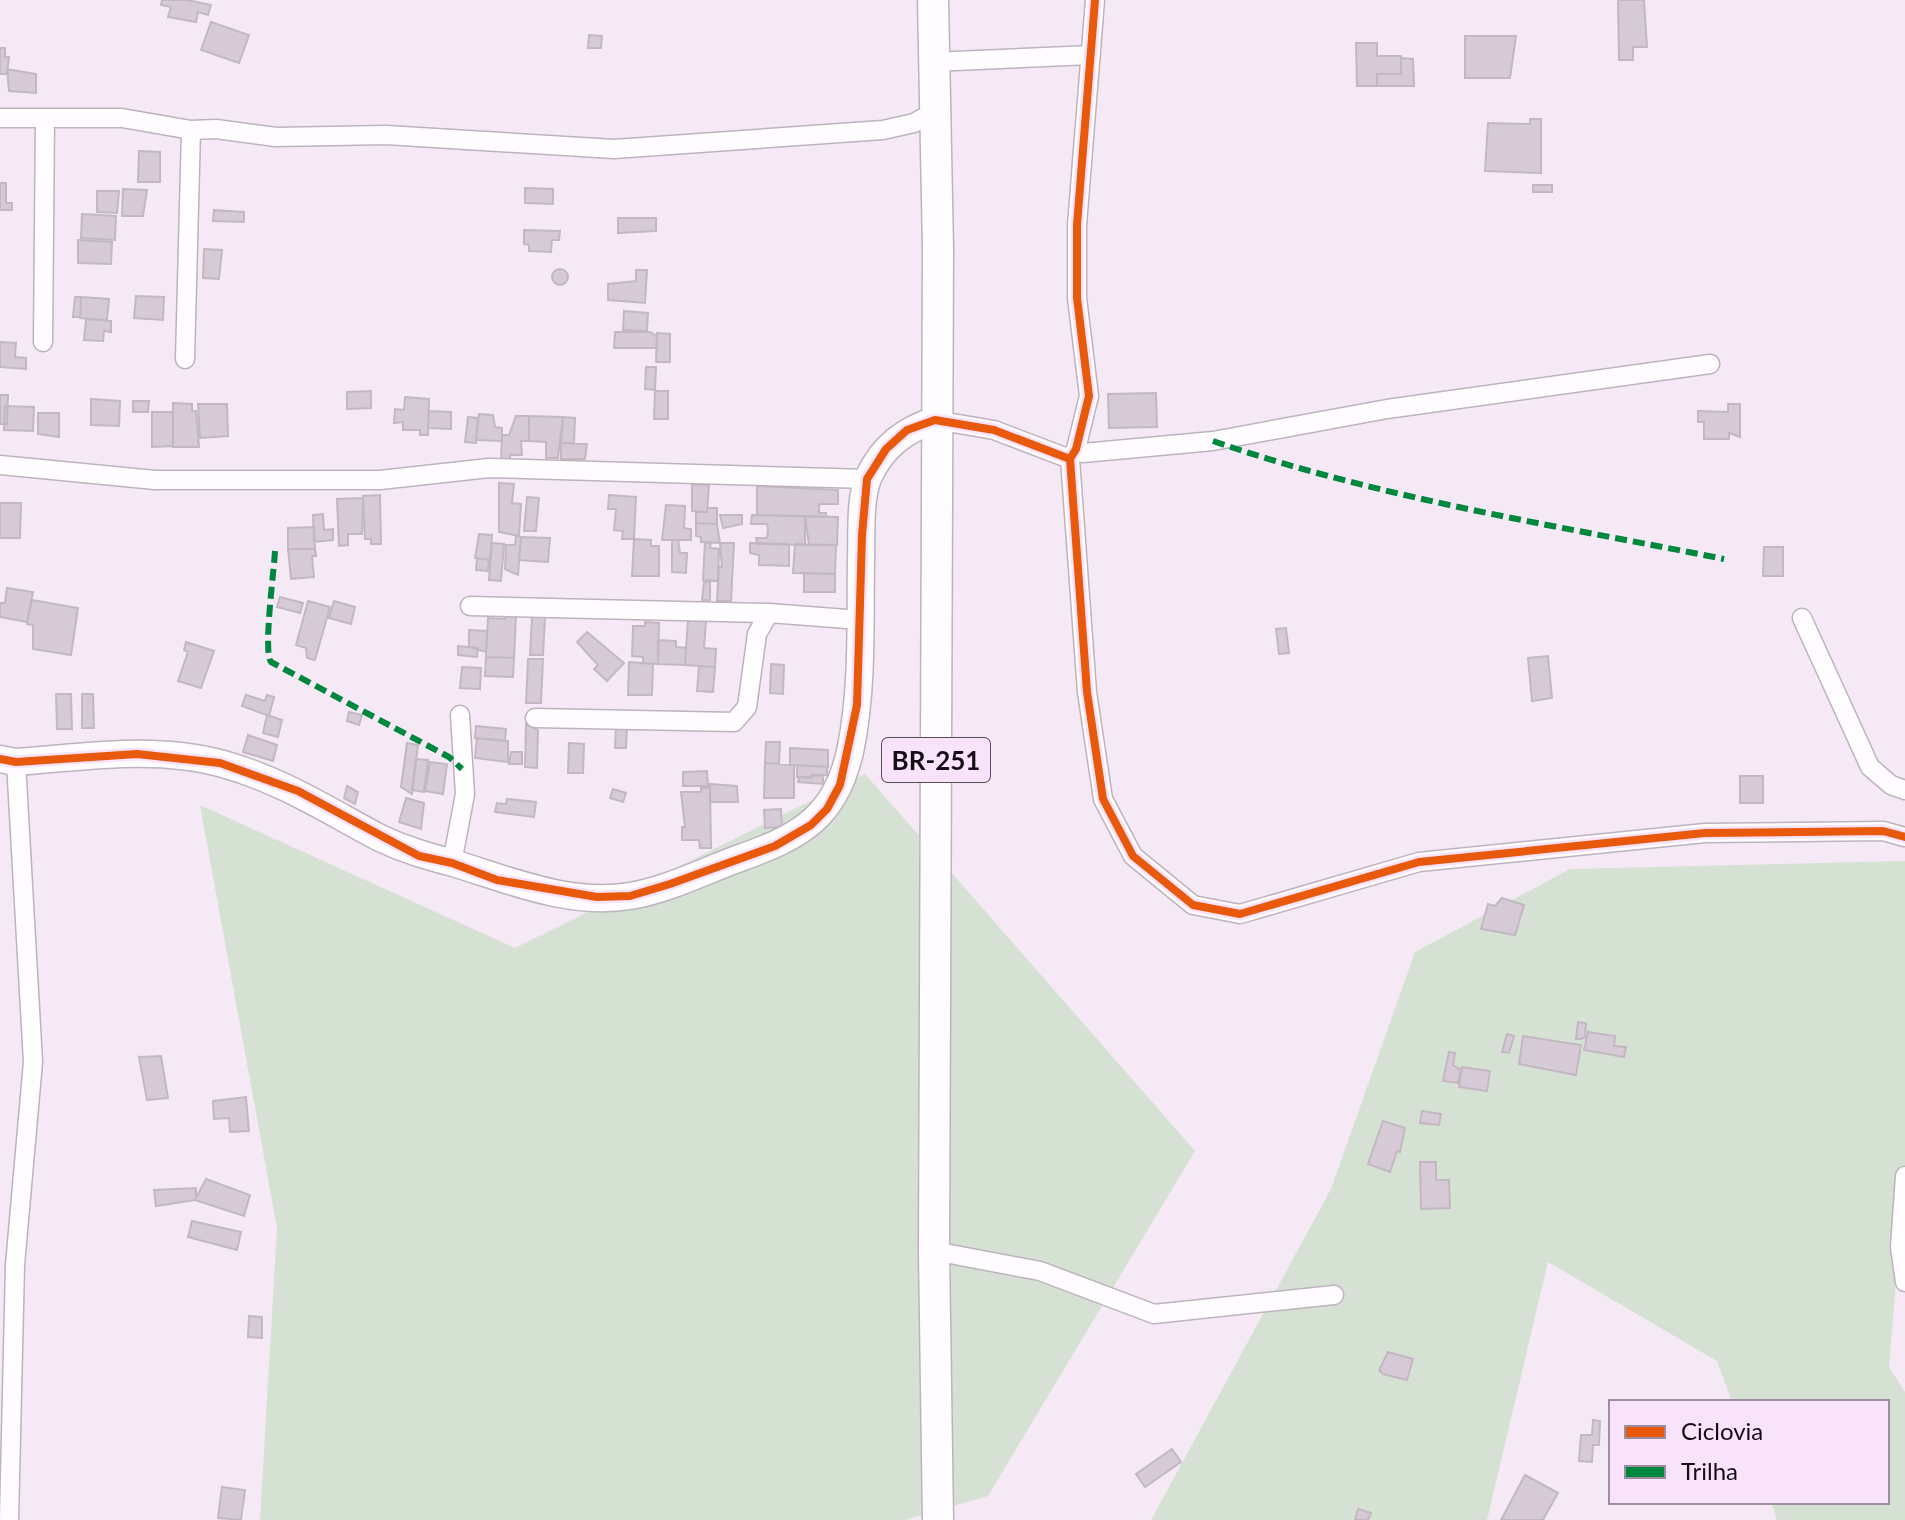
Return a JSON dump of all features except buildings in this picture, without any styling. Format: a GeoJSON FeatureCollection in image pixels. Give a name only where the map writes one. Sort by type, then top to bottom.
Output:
{"type":"FeatureCollection","features":[{"type":"Feature","properties":{"kind":"main road","name":"BR-251"},"geometry":{"type":"LineString","coordinates":[[933,0],[932,62],[936,111],[934,1251],[938,1520]]}},
{"type":"Feature","properties":{"kind":"street"},"geometry":{"type":"LineString","coordinates":[[1095,0],[1077,225],[1077,298],[1089,396],[1073,454],[1087,692],[1103,799],[1133,856],[1193,905],[1240,914],[1419,862],[1705,833],[1883,831],[1905,837]]}},
{"type":"Feature","properties":{"kind":"street"},"geometry":{"type":"LineString","coordinates":[[932,62],[1091,55]]}},
{"type":"Feature","properties":{"kind":"street"},"geometry":{"type":"LineString","coordinates":[[0,118],[122,118],[191,130],[326,139],[419,136],[477,143],[531,142],[614,149],[883,130],[914,123],[936,111]]}},
{"type":"Feature","properties":{"kind":"street"},"geometry":{"type":"LineString","coordinates":[[43,342],[45,118]]}},
{"type":"Feature","properties":{"kind":"street"},"geometry":{"type":"LineString","coordinates":[[185,359],[191,130]]}},
{"type":"Feature","properties":{"kind":"street"},"geometry":{"type":"LineString","coordinates":[[9,1520],[6,1463],[15,1265],[33,1062],[8,760],[137,754],[220,763],[298,791],[419,856],[452,863],[497,880],[548,891],[597,897],[630,896],[775,846],[811,825],[827,809],[840,785],[850,748],[860,666],[862,535],[867,479],[886,449],[907,430],[935,420],[994,430],[1073,454],[1213,441],[1387,409],[1710,364]]}},
{"type":"Feature","properties":{"kind":"street"},"geometry":{"type":"LineString","coordinates":[[0,465],[155,480],[380,480],[489,468],[867,479]]}},
{"type":"Feature","properties":{"kind":"street"},"geometry":{"type":"LineString","coordinates":[[470,606],[769,613],[860,620]]}},
{"type":"Feature","properties":{"kind":"street"},"geometry":{"type":"LineString","coordinates":[[535,718],[734,722],[747,707],[757,634],[769,613]]}},
{"type":"Feature","properties":{"kind":"street"},"geometry":{"type":"LineString","coordinates":[[1802,618],[1870,767],[1891,785],[1905,790]]}},
{"type":"Feature","properties":{"kind":"street"},"geometry":{"type":"LineString","coordinates":[[452,863],[465,794],[460,715]]}},
{"type":"Feature","properties":{"kind":"street"},"geometry":{"type":"LineString","coordinates":[[1905,1176],[1900,1247],[1905,1282]]}},
{"type":"Feature","properties":{"kind":"street"},"geometry":{"type":"LineString","coordinates":[[934,1251],[1040,1271],[1154,1314],[1334,1295]]}},
{"type":"Feature","properties":{"kind":"green space"},"geometry":{"type":"Polygon","coordinates":[[[865,774],[1195,1151],[988,1496],[905,1520],[260,1520],[277,1228],[200,805],[515,948],[865,774]]]}},
{"type":"Feature","properties":{"kind":"green space"},"geometry":{"type":"Polygon","coordinates":[[[1905,861],[1905,1167],[1889,1367],[1905,1392],[1905,1520],[1777,1520],[1772,1504],[1889,1504],[1889,1400],[1731,1400],[1717,1361],[1548,1262],[1487,1520],[1151,1520],[1331,1189],[1415,952],[1570,869],[1905,861]]]}},
{"type":"Feature","properties":{"kind":"marked path"},"geometry":{"type":"LineString","coordinates":[[1213,441],[1338,479],[1402,494],[1724,559]]}},
{"type":"Feature","properties":{"kind":"marked path"},"geometry":{"type":"LineString","coordinates":[[275,551],[268,628],[271,662],[449,757],[462,769]]}},
{"type":"Feature","properties":{"kind":"cycle path"},"geometry":{"type":"LineString","coordinates":[[1095,0],[1077,225],[1077,298],[1089,396],[1076,449],[1070,459],[1087,692],[1103,799],[1133,856],[1193,905],[1240,914],[1419,862],[1705,833],[1883,831],[1905,837]]}},
{"type":"Feature","properties":{"kind":"cycle path"},"geometry":{"type":"LineString","coordinates":[[0,759],[16,762],[137,754],[220,763],[298,791],[419,856],[452,863],[497,880],[597,897],[630,896],[775,846],[811,825],[827,809],[840,785],[857,705],[862,535],[867,479],[886,449],[907,430],[935,420],[994,430],[1070,459]]}}]}
